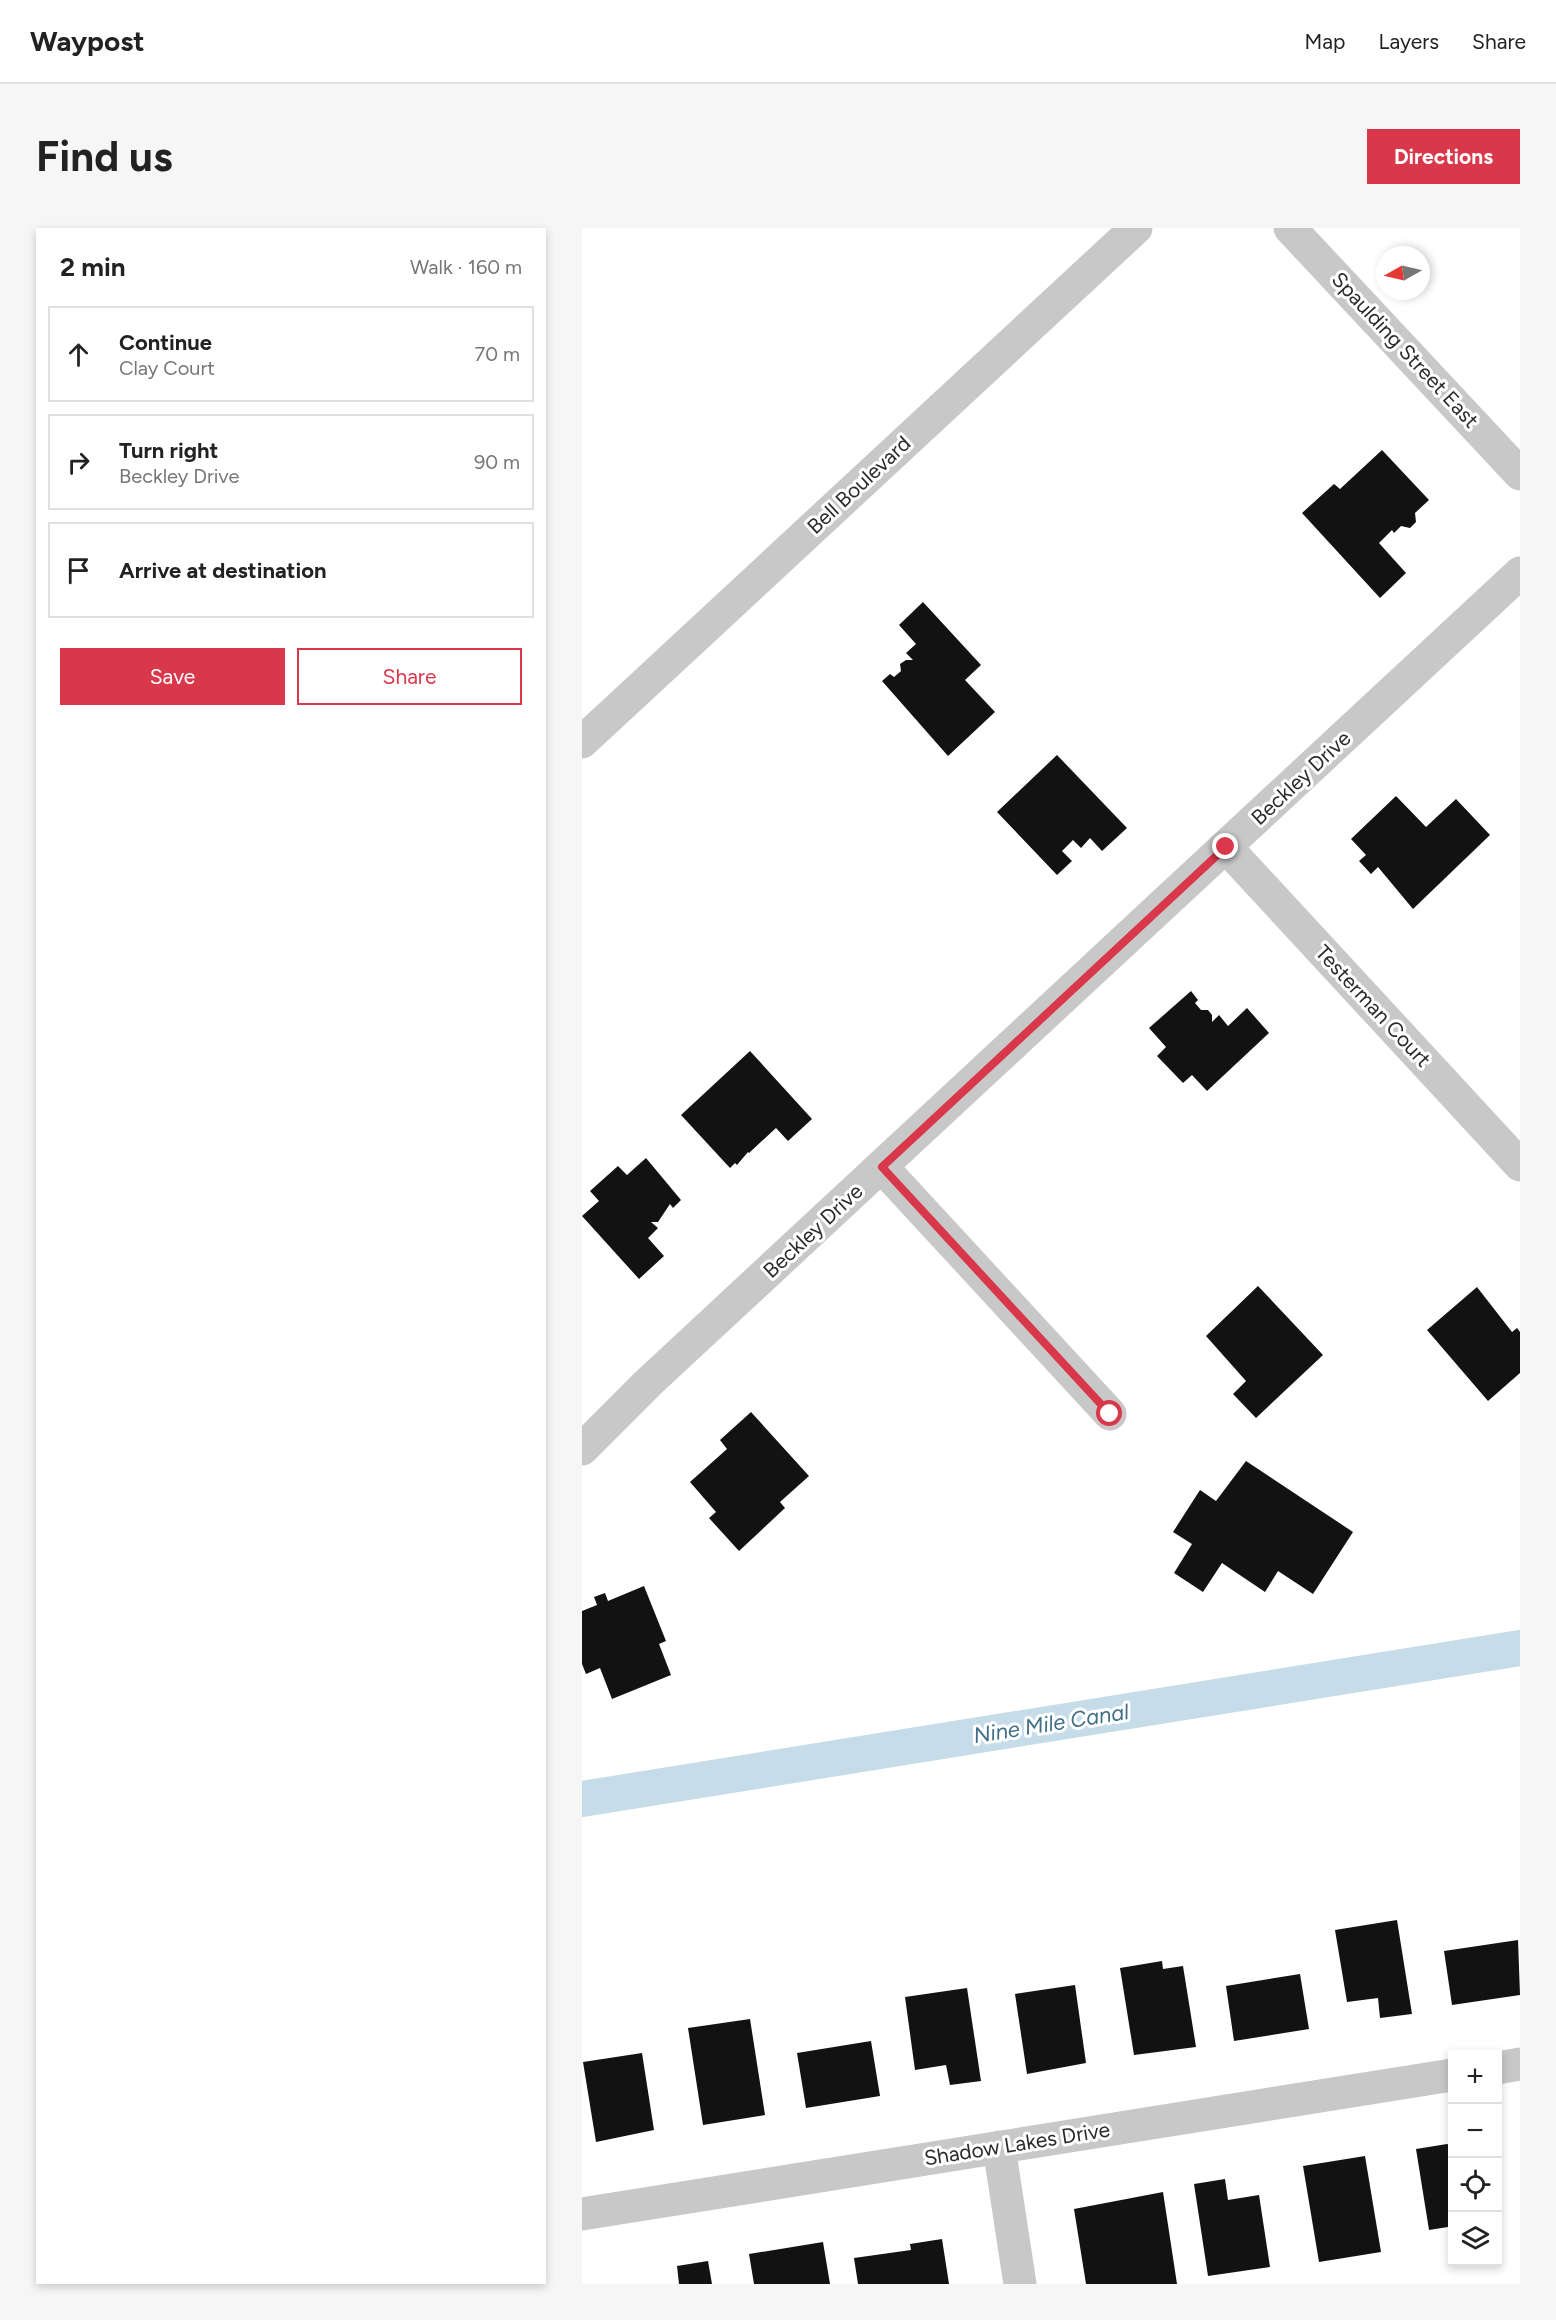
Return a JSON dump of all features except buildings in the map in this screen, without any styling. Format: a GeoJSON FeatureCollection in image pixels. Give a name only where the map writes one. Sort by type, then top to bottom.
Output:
{"type":"FeatureCollection","features":[{"type":"Feature","properties":{"kind":"street","name":"Bell Boulevard"},"geometry":{"type":"LineString","coordinates":[[582,742],[1136,228]]}},
{"type":"Feature","properties":{"kind":"street","name":"Spaulding Street East"},"geometry":{"type":"LineString","coordinates":[[1290,228],[1520,474]]}},
{"type":"Feature","properties":{"kind":"street","name":"Beckley Drive"},"geometry":{"type":"LineString","coordinates":[[582,1449],[648,1383],[1520,573]]}},
{"type":"Feature","properties":{"kind":"street","name":"Testerman Court"},"geometry":{"type":"LineString","coordinates":[[1226,847],[1520,1165]]}},
{"type":"Feature","properties":{"kind":"street"},"geometry":{"type":"LineString","coordinates":[[882,1167],[1110,1414]]}},
{"type":"Feature","properties":{"kind":"street"},"geometry":{"type":"LineString","coordinates":[[1502,2067],[1520,2064]]}},
{"type":"Feature","properties":{"kind":"street","name":"Shadow Lakes Drive"},"geometry":{"type":"LineString","coordinates":[[582,2214],[1448,2076]]}},
{"type":"Feature","properties":{"kind":"street"},"geometry":{"type":"LineString","coordinates":[[999,2147],[1020,2284]]}},
{"type":"Feature","properties":{"kind":"waterway","name":"Nine Mile Canal"},"geometry":{"type":"LineString","coordinates":[[582,1799],[1520,1648]]}},
{"type":"Feature","properties":{"kind":"route"},"geometry":{"type":"LineString","coordinates":[[1110,1414],[882,1167],[1226,847]]}}]}
